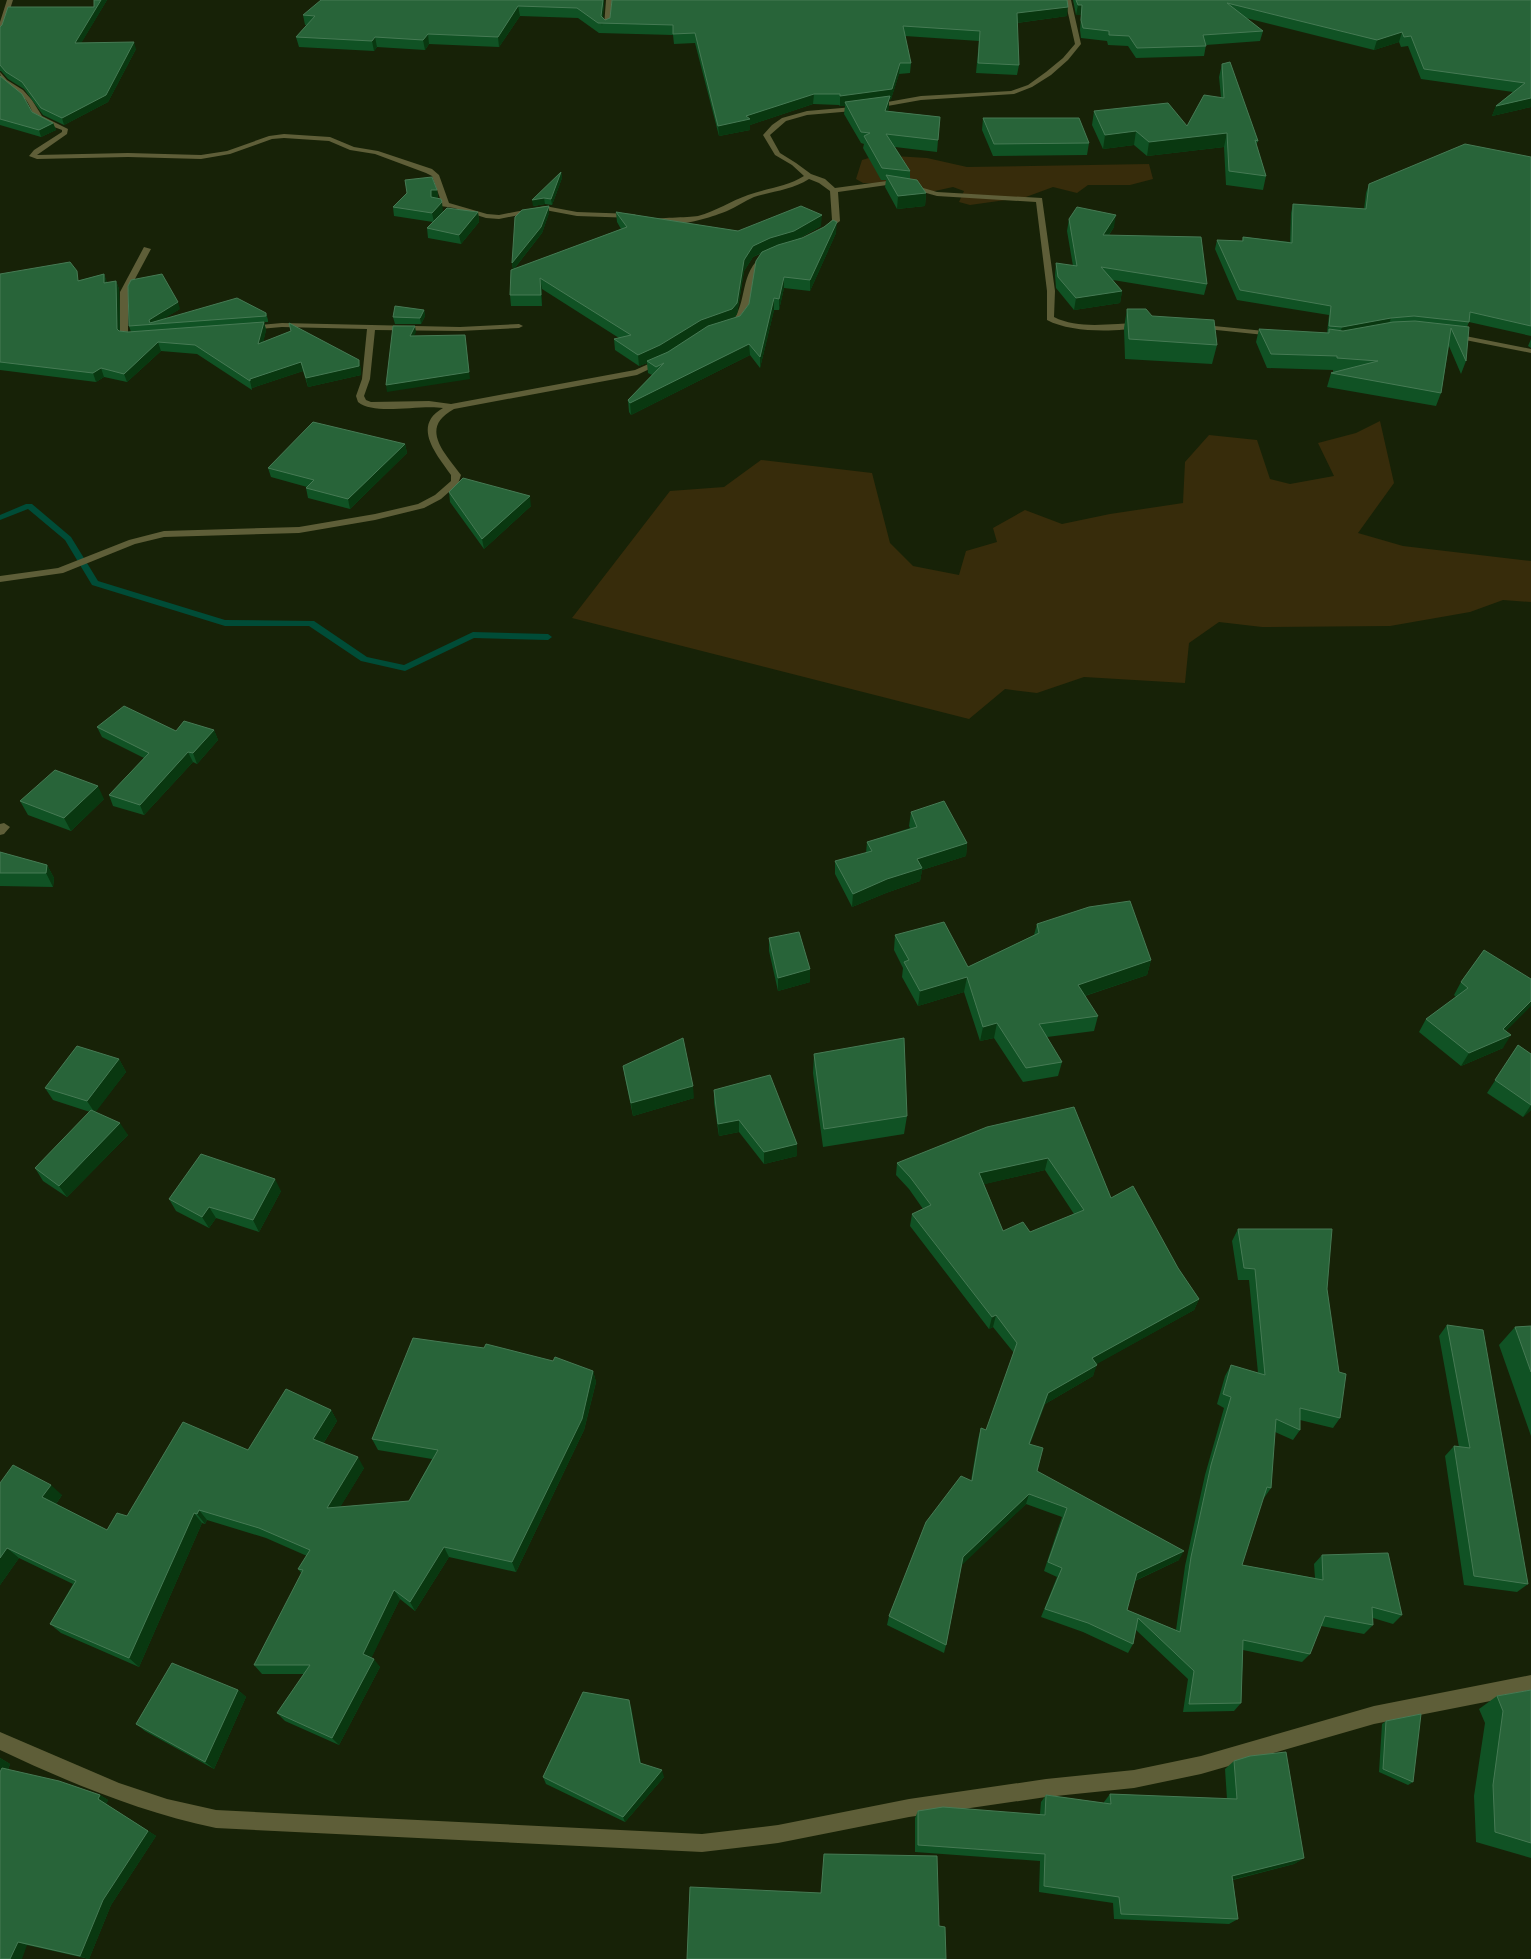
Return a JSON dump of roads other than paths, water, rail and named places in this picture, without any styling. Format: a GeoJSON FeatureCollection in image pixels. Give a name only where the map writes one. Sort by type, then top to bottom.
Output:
{"type":"FeatureCollection","features":[{"type":"Feature","properties":{"kind":"street"},"geometry":{"type":"LineString","coordinates":[[0,31],[10,0]]}},
{"type":"Feature","properties":{"kind":"street"},"geometry":{"type":"LineString","coordinates":[[607,26],[609,0]]}},
{"type":"Feature","properties":{"kind":"street"},"geometry":{"type":"LineString","coordinates":[[1068,0],[1078,44],[1070,56],[1061,64],[1020,90],[1006,94],[918,98],[870,108],[813,112],[786,118],[772,126],[766,135],[778,154],[808,176],[822,181],[834,190],[887,183],[913,187],[937,194],[1039,200],[1051,292],[1050,318],[1070,326],[1144,325]]}},
{"type":"Feature","properties":{"kind":"street"},"geometry":{"type":"LineString","coordinates":[[0,74],[5,81],[21,91],[30,101],[39,117],[65,129],[65,133],[36,151],[33,156],[201,157],[228,153],[278,136],[317,138],[337,141],[352,149],[380,153],[429,171],[435,175],[441,203],[486,216],[498,217],[545,208],[585,215],[646,217],[666,221],[704,217],[725,210],[752,196],[799,183],[808,176]]}},
{"type":"Feature","properties":{"kind":"street"},"geometry":{"type":"LineString","coordinates":[[813,238],[836,221],[834,190]]}},
{"type":"Feature","properties":{"kind":"street"},"geometry":{"type":"LineString","coordinates":[[141,336],[127,337],[124,334],[124,292],[147,249]]}},
{"type":"Feature","properties":{"kind":"street"},"geometry":{"type":"LineString","coordinates":[[724,329],[736,324],[743,315],[750,271],[758,260],[774,252]]}},
{"type":"Feature","properties":{"kind":"street"},"geometry":{"type":"LineString","coordinates":[[1191,325],[1282,334]]}},
{"type":"Feature","properties":{"kind":"street"},"geometry":{"type":"LineString","coordinates":[[237,329],[282,326],[460,329],[519,326]]}},
{"type":"Feature","properties":{"kind":"street"},"geometry":{"type":"LineString","coordinates":[[371,327],[366,379],[360,396],[362,402],[377,405],[438,403],[451,406]]}},
{"type":"Feature","properties":{"kind":"street"},"geometry":{"type":"LineString","coordinates":[[1445,334],[1465,336],[1531,351]]}},
{"type":"Feature","properties":{"kind":"street"},"geometry":{"type":"LineString","coordinates":[[0,579],[60,571],[132,542],[164,534],[314,528],[376,517],[421,506],[438,497],[454,482],[456,475],[436,447],[431,431],[432,420],[440,411],[451,406],[636,372],[665,360],[673,354]]}},
{"type":"Feature","properties":{"kind":"street"},"geometry":{"type":"LineString","coordinates":[[0,1741],[70,1774],[114,1791],[161,1807],[216,1819],[702,1843],[778,1834],[908,1808],[1046,1788],[1134,1779],[1201,1765],[1374,1715],[1531,1684]]}},
{"type":"Feature","properties":{"kind":"waterway"},"geometry":{"type":"LineString","coordinates":[[0,518],[29,506],[68,539],[95,583],[225,623],[311,623],[364,659],[405,668],[473,635],[548,637]]}}]}
